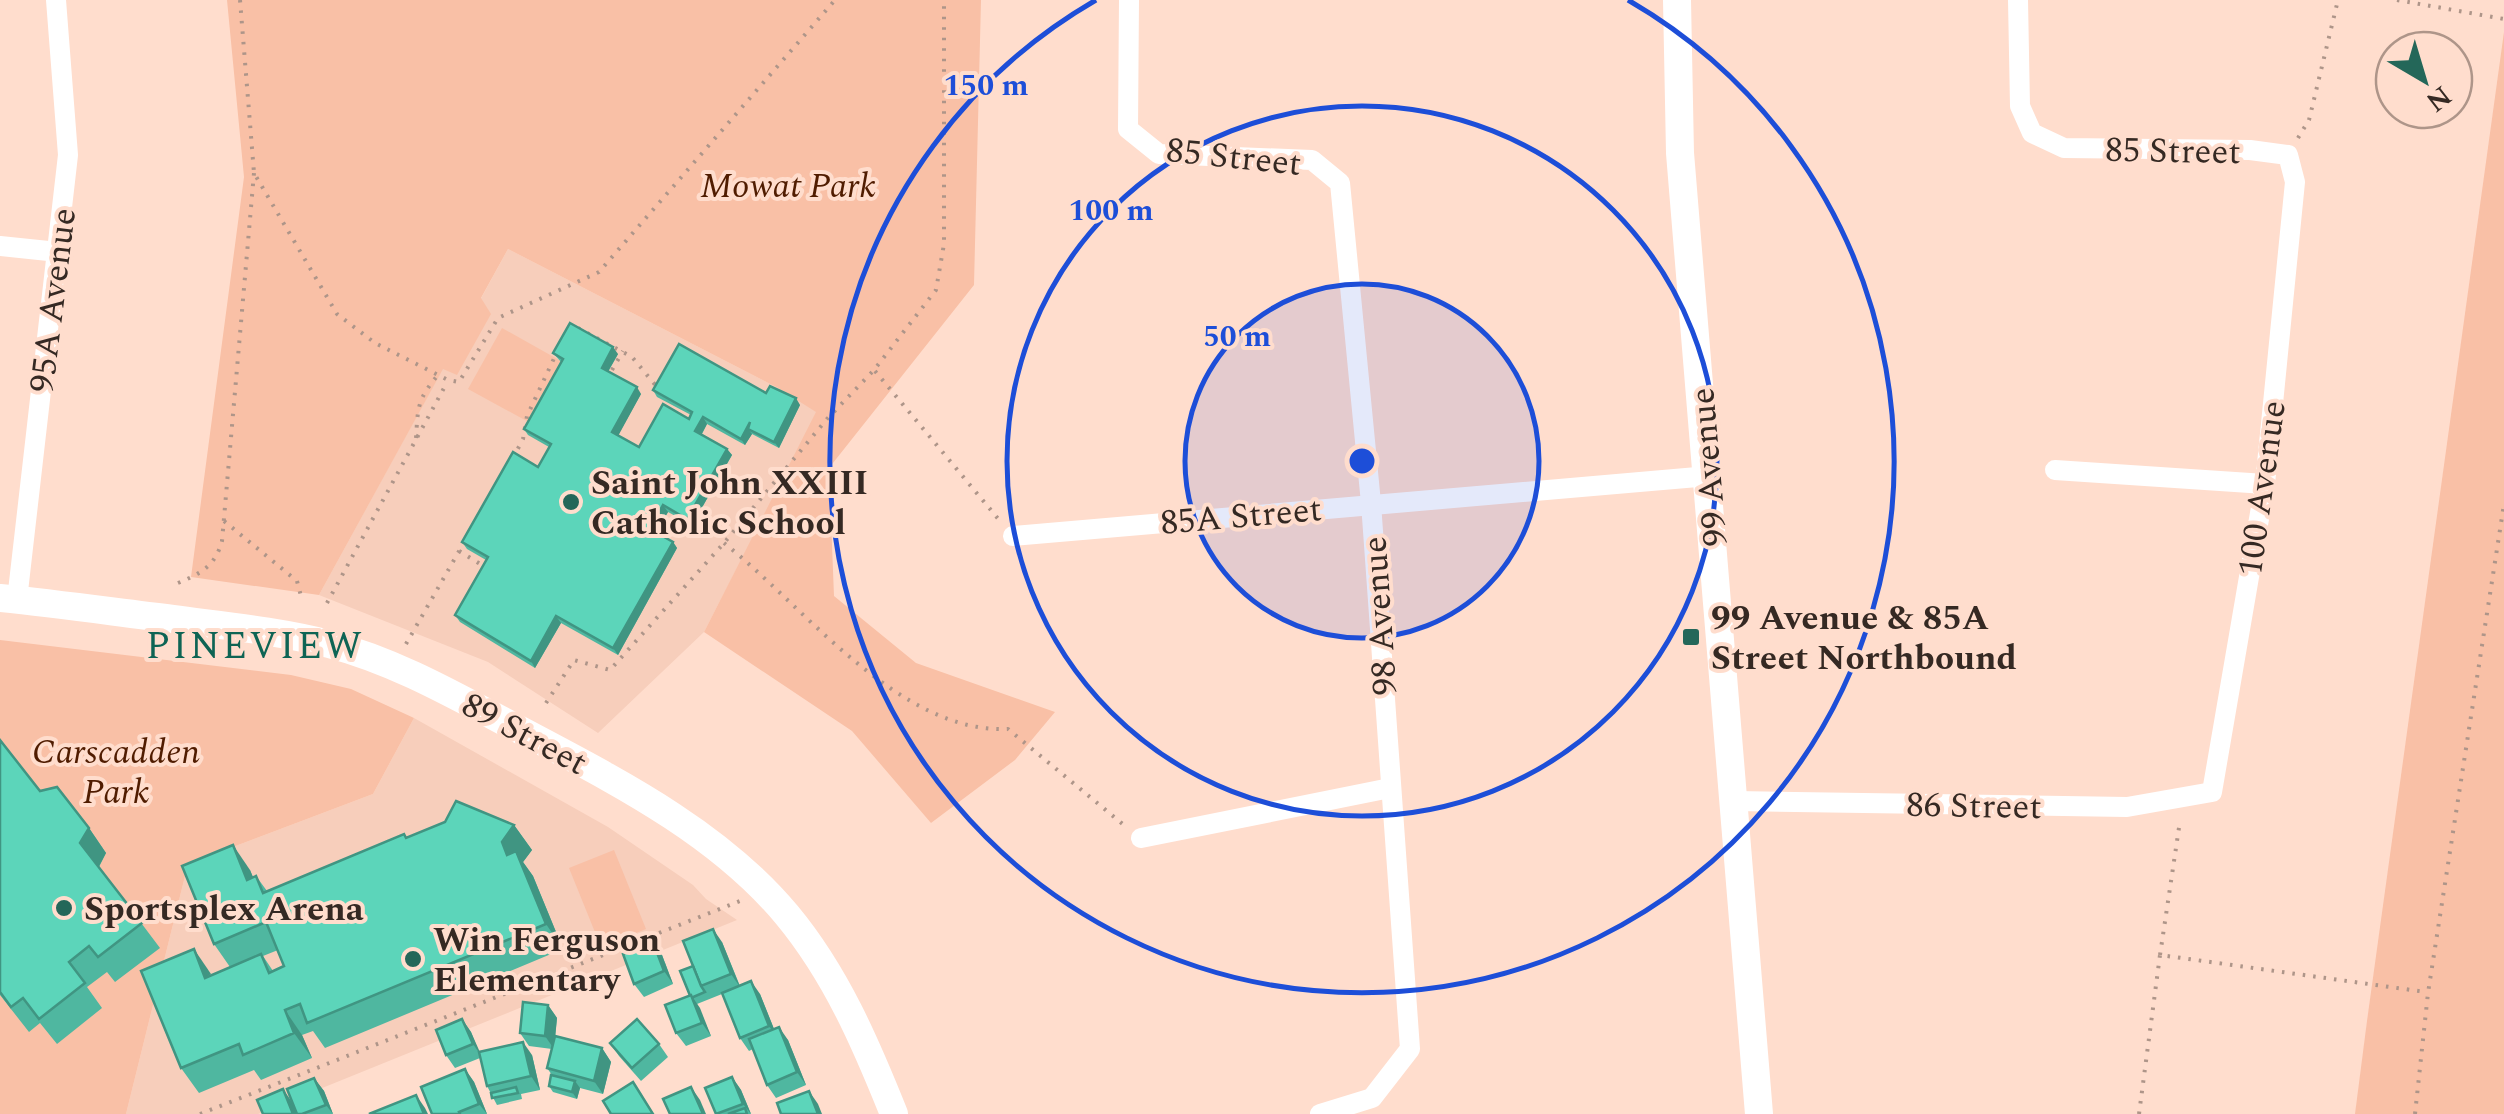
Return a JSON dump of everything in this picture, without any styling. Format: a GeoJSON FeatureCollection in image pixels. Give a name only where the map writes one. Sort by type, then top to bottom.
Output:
{"type":"FeatureCollection","features":[{"type":"Feature","properties":{"kind":"street","name":"95A Avenue"},"geometry":{"type":"LineString","coordinates":[[9,599],[68,155],[56,0]]}},
{"type":"Feature","properties":{"kind":"street","name":"85 Street"},"geometry":{"type":"LineString","coordinates":[[1129,0],[1128,128],[1158,154],[1312,160],[1340,183]]}},
{"type":"Feature","properties":{"kind":"street","name":"99 Avenue"},"geometry":{"type":"LineString","coordinates":[[1678,0],[1680,153],[1759,1114]]}},
{"type":"Feature","properties":{"kind":"street","name":"85 Street"},"geometry":{"type":"LineString","coordinates":[[2018,0],[2020,106],[2032,132],[2064,148],[2288,154],[2295,182]]}},
{"type":"Feature","properties":{"kind":"street","name":"100 Avenue"},"geometry":{"type":"LineString","coordinates":[[2212,792],[2265,484],[2295,182]]}},
{"type":"Feature","properties":{"kind":"street","name":"98 Avenue"},"geometry":{"type":"LineString","coordinates":[[1320,1114],[1372,1098],[1410,1049],[1371,504],[1340,183]]}},
{"type":"Feature","properties":{"kind":"street"},"geometry":{"type":"LineString","coordinates":[[0,246],[58,252]]}},
{"type":"Feature","properties":{"kind":"street"},"geometry":{"type":"LineString","coordinates":[[2055,470],[2265,484]]}},
{"type":"Feature","properties":{"kind":"street","name":"85A Street"},"geometry":{"type":"LineString","coordinates":[[1013,536],[1709,476]]}},
{"type":"Feature","properties":{"kind":"street","name":"89 Street"},"geometry":{"type":"LineString","coordinates":[[9,599],[330,644],[394,666],[632,792],[718,848],[764,890],[803,936],[838,989],[865,1041],[894,1114]]}},
{"type":"Feature","properties":{"kind":"street"},"geometry":{"type":"LineString","coordinates":[[1141,838],[1390,788]]}},
{"type":"Feature","properties":{"kind":"street","name":"86 Street"},"geometry":{"type":"LineString","coordinates":[[1735,801],[2128,807],[2212,792]]}},
{"type":"Feature","properties":{"kind":"path"},"geometry":{"type":"LineString","coordinates":[[178,582],[215,562],[222,541],[254,173],[240,0]]}},
{"type":"Feature","properties":{"kind":"path"},"geometry":{"type":"LineString","coordinates":[[254,173],[338,314],[376,344],[458,382],[498,318],[599,272],[835,0]]}},
{"type":"Feature","properties":{"kind":"path"},"geometry":{"type":"LineString","coordinates":[[546,702],[574,660],[610,670],[874,370],[936,290],[944,244],[944,0]]}},
{"type":"Feature","properties":{"kind":"path"},"geometry":{"type":"LineString","coordinates":[[2288,154],[2309,120],[2338,0]]}},
{"type":"Feature","properties":{"kind":"path"},"geometry":{"type":"LineString","coordinates":[[2397,0],[2501,18]]}},
{"type":"Feature","properties":{"kind":"path"},"geometry":{"type":"LineString","coordinates":[[572,330],[580,328],[632,357],[660,389]]}},
{"type":"Feature","properties":{"kind":"path"},"geometry":{"type":"LineString","coordinates":[[612,370],[623,351]]}},
{"type":"Feature","properties":{"kind":"path"},"geometry":{"type":"LineString","coordinates":[[512,460],[523,439],[526,416],[557,353]]}},
{"type":"Feature","properties":{"kind":"path"},"geometry":{"type":"LineString","coordinates":[[874,370],[1013,536]]}},
{"type":"Feature","properties":{"kind":"path"},"geometry":{"type":"LineString","coordinates":[[413,445],[418,405],[426,386],[438,375]]}},
{"type":"Feature","properties":{"kind":"path"},"geometry":{"type":"LineString","coordinates":[[327,603],[444,388]]}},
{"type":"Feature","properties":{"kind":"path"},"geometry":{"type":"LineString","coordinates":[[2415,1114],[2428,993],[2504,504]]}},
{"type":"Feature","properties":{"kind":"path"},"geometry":{"type":"LineString","coordinates":[[224,521],[297,580],[301,596]]}},
{"type":"Feature","properties":{"kind":"path"},"geometry":{"type":"LineString","coordinates":[[394,666],[468,536]]}},
{"type":"Feature","properties":{"kind":"path"},"geometry":{"type":"LineString","coordinates":[[724,542],[896,692],[962,724],[985,730],[1008,728],[1141,838]]}},
{"type":"Feature","properties":{"kind":"path"},"geometry":{"type":"LineString","coordinates":[[459,551],[489,570]]}},
{"type":"Feature","properties":{"kind":"path"},"geometry":{"type":"LineString","coordinates":[[2139,1114],[2184,797]]}},
{"type":"Feature","properties":{"kind":"path"},"geometry":{"type":"LineString","coordinates":[[200,1114],[764,890]]}},
{"type":"Feature","properties":{"kind":"path"},"geometry":{"type":"LineString","coordinates":[[2160,954],[2428,993]]}},
{"type":"Feature","properties":{"kind":"shaded area","name":"Saint John XXIII Catholic School"},"geometry":{"type":"Polygon","coordinates":[[[508,249],[819,409],[704,632],[598,733],[488,662],[319,595],[508,249]]]}},
{"type":"Feature","properties":{"kind":"shaded area"},"geometry":{"type":"Polygon","coordinates":[[[414,718],[608,827],[737,920],[258,1114],[126,1114],[188,864],[373,794],[414,718]]]}},
{"type":"Feature","properties":{"kind":"green space","name":"Mowat Park"},"geometry":{"type":"Polygon","coordinates":[[[227,0],[981,0],[974,285],[829,468],[834,596],[916,663],[1055,712],[1015,760],[931,823],[852,731],[704,632],[816,412],[778,388],[508,249],[481,298],[491,314],[457,375],[443,369],[319,595],[191,577],[244,177],[227,0]]]}},
{"type":"Feature","properties":{"kind":"green space"},"geometry":{"type":"Polygon","coordinates":[[[2504,32],[2504,1114],[2355,1114],[2367,1021],[2504,32]]]}},
{"type":"Feature","properties":{"kind":"green space"},"geometry":{"type":"Polygon","coordinates":[[[502,328],[568,365],[534,425],[468,389],[502,328]]]}},
{"type":"Feature","properties":{"kind":"green space","name":"Carscadden Park"},"geometry":{"type":"Polygon","coordinates":[[[0,640],[291,675],[351,689],[414,718],[373,794],[188,864],[126,1114],[0,1114],[0,640]]]}},
{"type":"Feature","properties":{"kind":"green space"},"geometry":{"type":"Polygon","coordinates":[[[614,850],[646,929],[601,947],[569,868],[614,850]]]}},
{"type":"Feature","properties":{"kind":"building","name":"Saint John XXIII Catholic School"},"geometry":{"type":"Polygon","coordinates":[[[570,323],[613,347],[602,368],[637,387],[612,432],[639,447],[663,404],[689,419],[692,412],[653,390],[679,344],[766,393],[770,386],[796,398],[774,442],[748,429],[750,422],[741,439],[703,417],[695,431],[727,449],[687,519],[663,505],[650,529],[673,542],[613,648],[556,616],[531,661],[455,615],[488,557],[462,542],[513,452],[538,467],[551,444],[524,429],[563,359],[553,353],[570,323]]]}},
{"type":"Feature","properties":{"kind":"building","name":"Sportsplex Arena"},"geometry":{"type":"Polygon","coordinates":[[[0,740],[40,791],[57,787],[89,828],[80,843],[142,923],[98,957],[89,946],[69,962],[85,983],[39,1019],[23,998],[11,1007],[0,992],[0,740]]]}},
{"type":"Feature","properties":{"kind":"building","name":"Win Ferguson Elementary"},"geometry":{"type":"Polygon","coordinates":[[[456,801],[514,825],[502,842],[507,855],[516,851],[546,924],[307,1023],[300,1004],[285,1010],[294,1033],[243,1055],[239,1044],[181,1068],[141,971],[194,949],[205,978],[261,954],[269,973],[284,966],[266,922],[214,944],[182,866],[233,845],[247,880],[256,876],[263,893],[404,834],[406,838],[445,822],[456,801]]]}},
{"type":"Feature","properties":{"kind":"building"},"geometry":{"type":"Polygon","coordinates":[[[713,929],[731,974],[701,986],[683,941],[713,929]]]}},
{"type":"Feature","properties":{"kind":"building"},"geometry":{"type":"Polygon","coordinates":[[[653,942],[664,971],[634,984],[623,954],[653,942]]]}},
{"type":"Feature","properties":{"kind":"building"},"geometry":{"type":"Polygon","coordinates":[[[693,966],[705,992],[691,998],[680,971],[693,966]]]}},
{"type":"Feature","properties":{"kind":"building"},"geometry":{"type":"Polygon","coordinates":[[[751,981],[769,1026],[740,1038],[722,993],[751,981]]]}},
{"type":"Feature","properties":{"kind":"building"},"geometry":{"type":"Polygon","coordinates":[[[691,995],[702,1023],[676,1033],[665,1005],[691,995]]]}},
{"type":"Feature","properties":{"kind":"building"},"geometry":{"type":"Polygon","coordinates":[[[523,1002],[548,1005],[545,1036],[520,1033],[523,1002]]]}},
{"type":"Feature","properties":{"kind":"building"},"geometry":{"type":"Polygon","coordinates":[[[462,1019],[473,1044],[446,1055],[436,1030],[462,1019]]]}},
{"type":"Feature","properties":{"kind":"building"},"geometry":{"type":"Polygon","coordinates":[[[637,1019],[659,1044],[632,1068],[610,1043],[637,1019]]]}},
{"type":"Feature","properties":{"kind":"building"},"geometry":{"type":"Polygon","coordinates":[[[779,1027],[797,1072],[767,1085],[749,1039],[779,1027]]]}},
{"type":"Feature","properties":{"kind":"building"},"geometry":{"type":"Polygon","coordinates":[[[555,1036],[602,1048],[594,1081],[547,1068],[555,1036]]]}},
{"type":"Feature","properties":{"kind":"building"},"geometry":{"type":"Polygon","coordinates":[[[523,1042],[531,1076],[487,1086],[479,1052],[523,1042]]]}},
{"type":"Feature","properties":{"kind":"building"},"geometry":{"type":"Polygon","coordinates":[[[465,1069],[479,1104],[460,1114],[432,1114],[421,1087],[465,1069]]]}},
{"type":"Feature","properties":{"kind":"building"},"geometry":{"type":"Polygon","coordinates":[[[551,1075],[575,1081],[572,1092],[549,1086],[551,1075]]]}},
{"type":"Feature","properties":{"kind":"building"},"geometry":{"type":"Polygon","coordinates":[[[732,1077],[743,1104],[716,1114],[705,1088],[732,1077]]]}},
{"type":"Feature","properties":{"kind":"building"},"geometry":{"type":"Polygon","coordinates":[[[314,1078],[326,1105],[297,1114],[287,1089],[314,1078]]]}},
{"type":"Feature","properties":{"kind":"building"},"geometry":{"type":"Polygon","coordinates":[[[633,1082],[653,1114],[611,1114],[603,1101],[633,1082]]]}},
{"type":"Feature","properties":{"kind":"building"},"geometry":{"type":"Polygon","coordinates":[[[516,1087],[518,1093],[492,1098],[491,1093],[516,1087]]]}},
{"type":"Feature","properties":{"kind":"building"},"geometry":{"type":"Polygon","coordinates":[[[691,1087],[703,1114],[670,1114],[663,1099],[691,1087]]]}},
{"type":"Feature","properties":{"kind":"building"},"geometry":{"type":"Polygon","coordinates":[[[283,1089],[293,1114],[263,1114],[257,1100],[283,1089]]]}},
{"type":"Feature","properties":{"kind":"building"},"geometry":{"type":"Polygon","coordinates":[[[809,1091],[818,1114],[781,1114],[777,1103],[809,1091]]]}},
{"type":"Feature","properties":{"kind":"building"},"geometry":{"type":"Polygon","coordinates":[[[416,1095],[424,1114],[369,1114],[416,1095]]]}},
{"type":"Feature","properties":{"kind":"place","name":"Saint John XXIII Catholic School"},"geometry":{"type":"Point","coordinates":[571,502]}},
{"type":"Feature","properties":{"kind":"place","name":"99 Avenue & 85A Street Northbound"},"geometry":{"type":"Point","coordinates":[1691,637]}},
{"type":"Feature","properties":{"kind":"place","name":"Sportsplex Arena"},"geometry":{"type":"Point","coordinates":[64,908]}},
{"type":"Feature","properties":{"kind":"place","name":"Win Ferguson Elementary"},"geometry":{"type":"Point","coordinates":[413,959]}},
{"type":"Feature","properties":{"kind":"district","name":"PINEVIEW"},"geometry":{"type":"Point","coordinates":[255,645]}}]}
